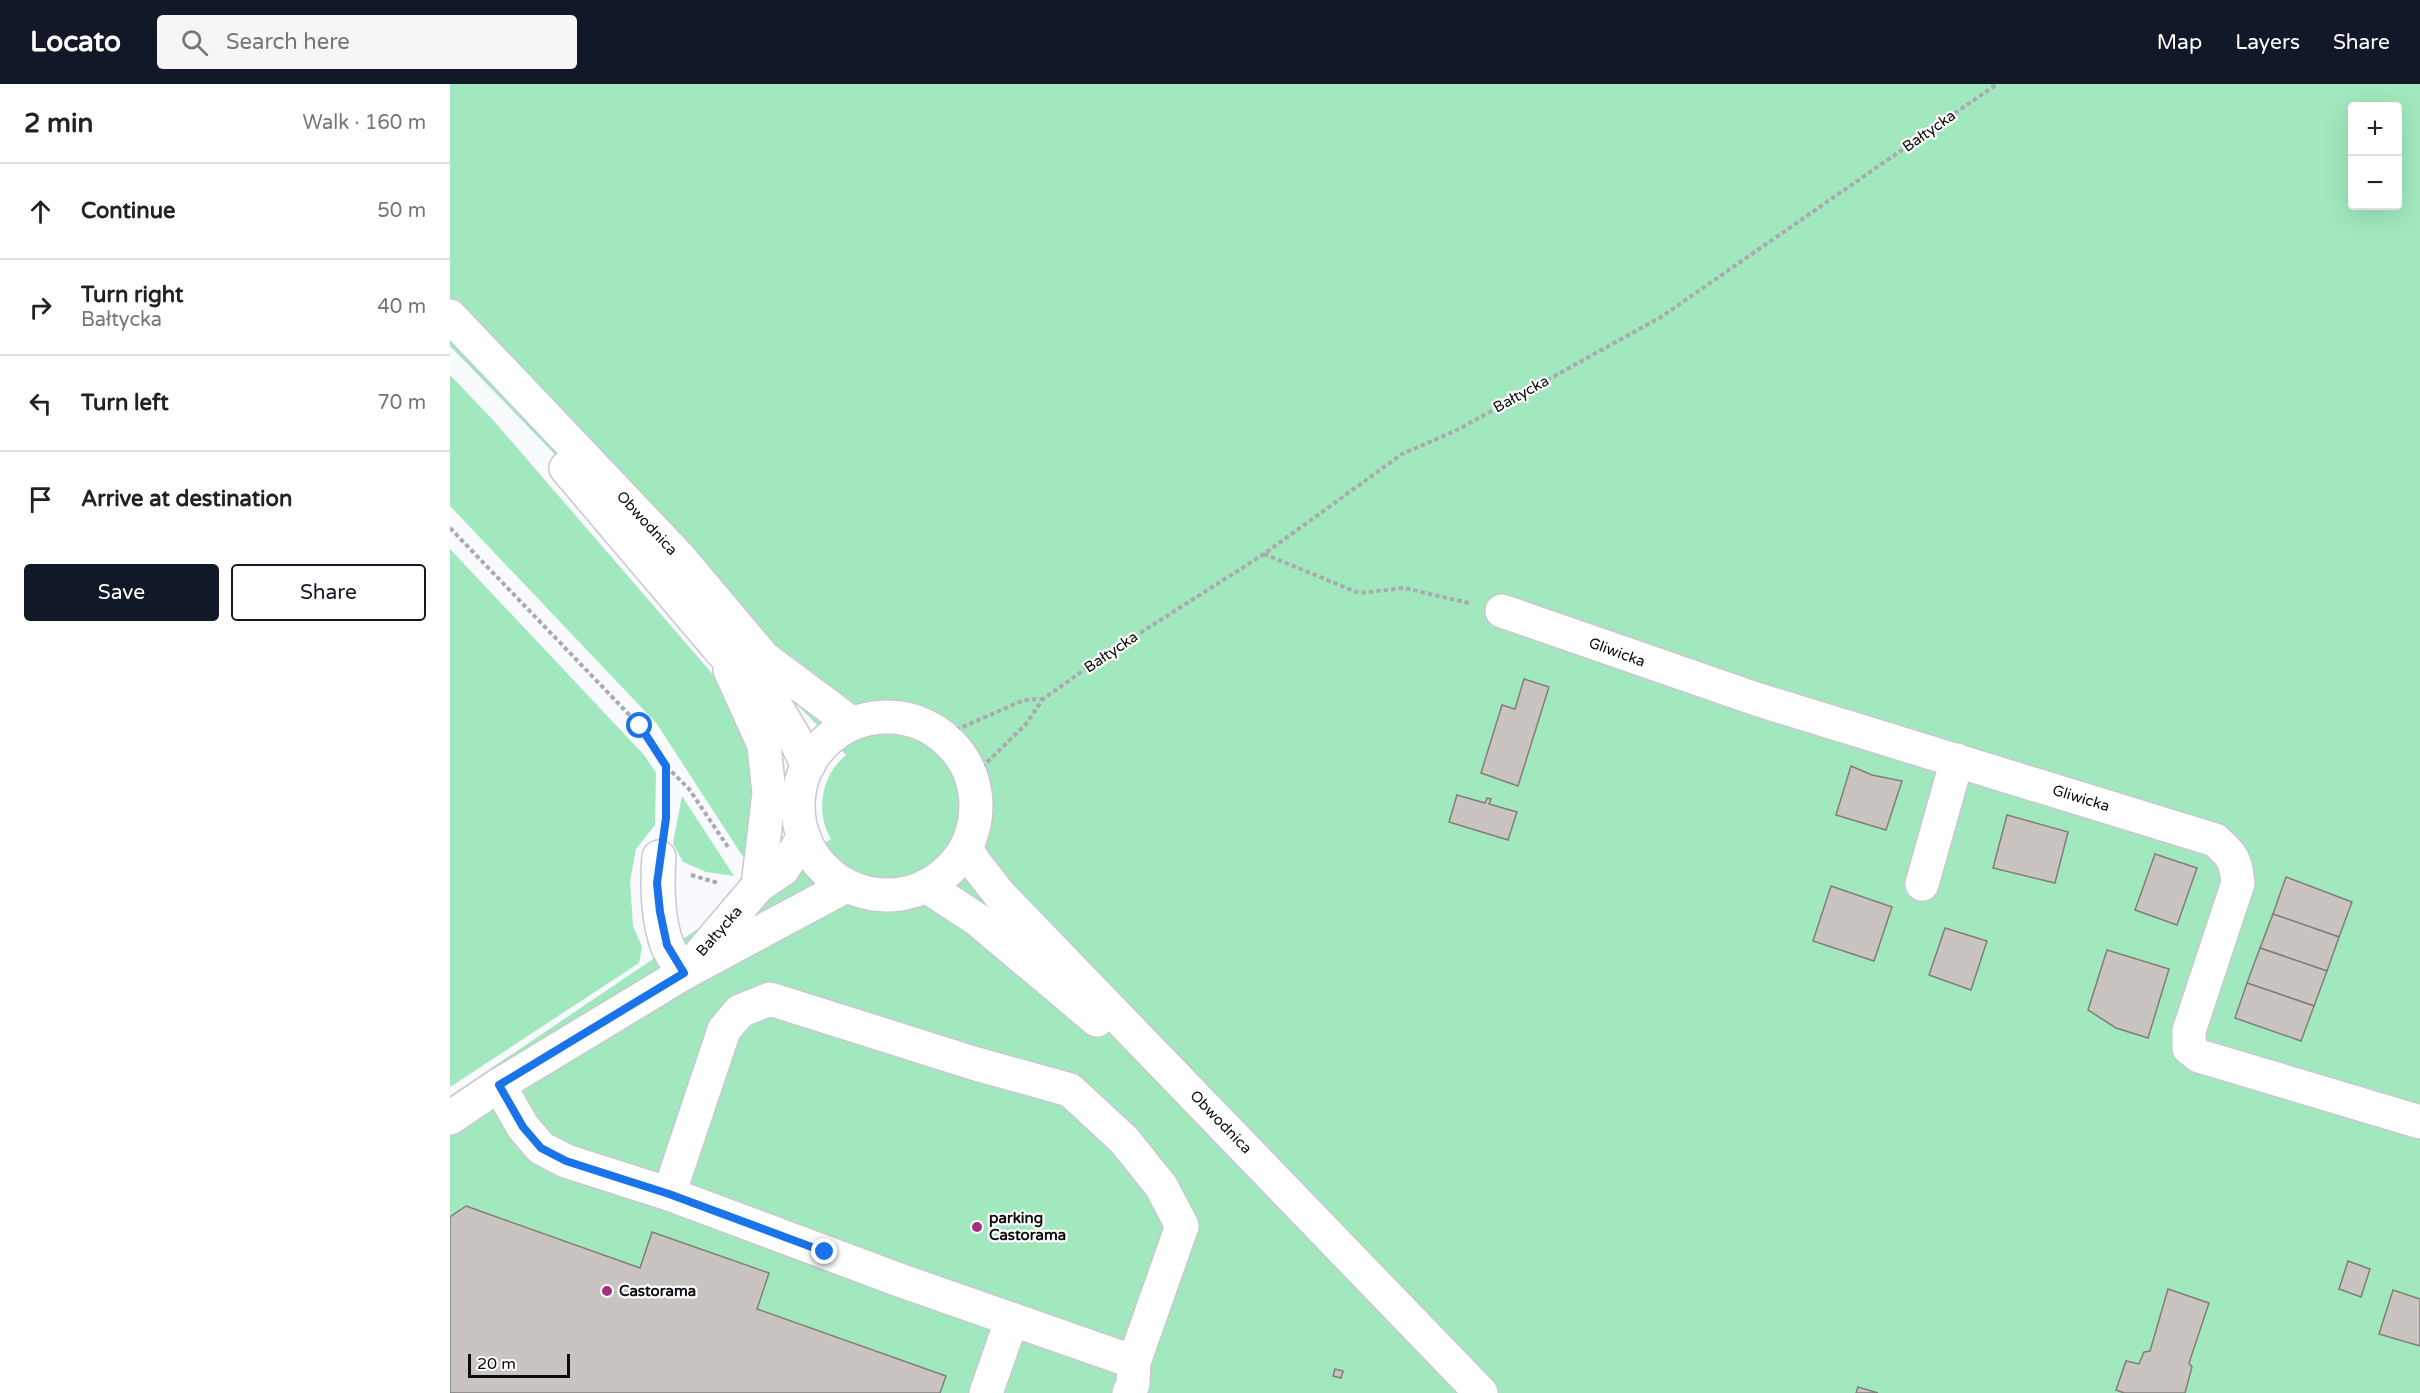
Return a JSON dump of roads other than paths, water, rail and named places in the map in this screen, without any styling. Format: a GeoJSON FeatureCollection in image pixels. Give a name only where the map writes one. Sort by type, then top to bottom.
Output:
{"type":"FeatureCollection","features":[{"type":"Feature","properties":{"kind":"main road","name":"Obwodnica"},"geometry":{"type":"LineString","coordinates":[[450,316],[679,557],[764,658],[851,723]]}},
{"type":"Feature","properties":{"kind":"main road","name":"Obwodnica"},"geometry":{"type":"LineString","coordinates":[[450,346],[576,480],[722,652],[774,703],[808,766]]}},
{"type":"Feature","properties":{"kind":"main road","name":"Gliwicka"},"geometry":{"type":"LineString","coordinates":[[1502,611],[1759,700],[2215,840],[2229,852],[2237,863],[2238,883],[2189,1031],[2189,1048],[2199,1056],[2420,1122]]}},
{"type":"Feature","properties":{"kind":"main road"},"geometry":{"type":"LineString","coordinates":[[722,652],[764,745],[769,793],[758,886]]}},
{"type":"Feature","properties":{"kind":"main road"},"geometry":{"type":"LineString","coordinates":[[898,716],[928,727],[942,736],[954,747],[964,762],[976,793],[977,810],[974,828],[966,848],[949,870],[926,886],[900,894],[867,892],[846,886],[820,866],[804,837],[799,813],[800,796],[808,766],[821,745],[838,730],[851,723],[872,717],[898,716]]}},
{"type":"Feature","properties":{"kind":"main road"},"geometry":{"type":"LineString","coordinates":[[1922,884],[1957,760]]}},
{"type":"Feature","properties":{"kind":"main road","name":"Bałtycka"},"geometry":{"type":"LineString","coordinates":[[684,973],[758,886],[783,868],[804,837]]}},
{"type":"Feature","properties":{"kind":"main road","name":"Obwodnica"},"geometry":{"type":"LineString","coordinates":[[966,848],[1000,895],[1481,1393]]}},
{"type":"Feature","properties":{"kind":"main road"},"geometry":{"type":"LineString","coordinates":[[659,857],[657,883],[667,945],[684,973]]}},
{"type":"Feature","properties":{"kind":"main road","name":"Bałtycka"},"geometry":{"type":"LineString","coordinates":[[450,1118],[499,1085],[684,973],[846,886]]}},
{"type":"Feature","properties":{"kind":"main road","name":"Obwodnica"},"geometry":{"type":"LineString","coordinates":[[926,886],[978,920],[1096,1019],[1451,1393]]}},
{"type":"Feature","properties":{"kind":"main road"},"geometry":{"type":"LineString","coordinates":[[499,1085],[523,1127],[541,1148],[566,1161],[669,1194],[746,1224],[1012,1319],[1132,1377],[1182,1226],[1161,1186],[1124,1140],[1070,1090],[973,1063],[770,999],[740,1011],[724,1030],[669,1194]]}},
{"type":"Feature","properties":{"kind":"main road"},"geometry":{"type":"LineString","coordinates":[[986,1393],[1012,1319]]}},
{"type":"Feature","properties":{"kind":"place","name":"parking Castorama"},"geometry":{"type":"Point","coordinates":[977,1227]}},
{"type":"Feature","properties":{"kind":"place","name":"Castorama"},"geometry":{"type":"Point","coordinates":[607,1291]}}]}
